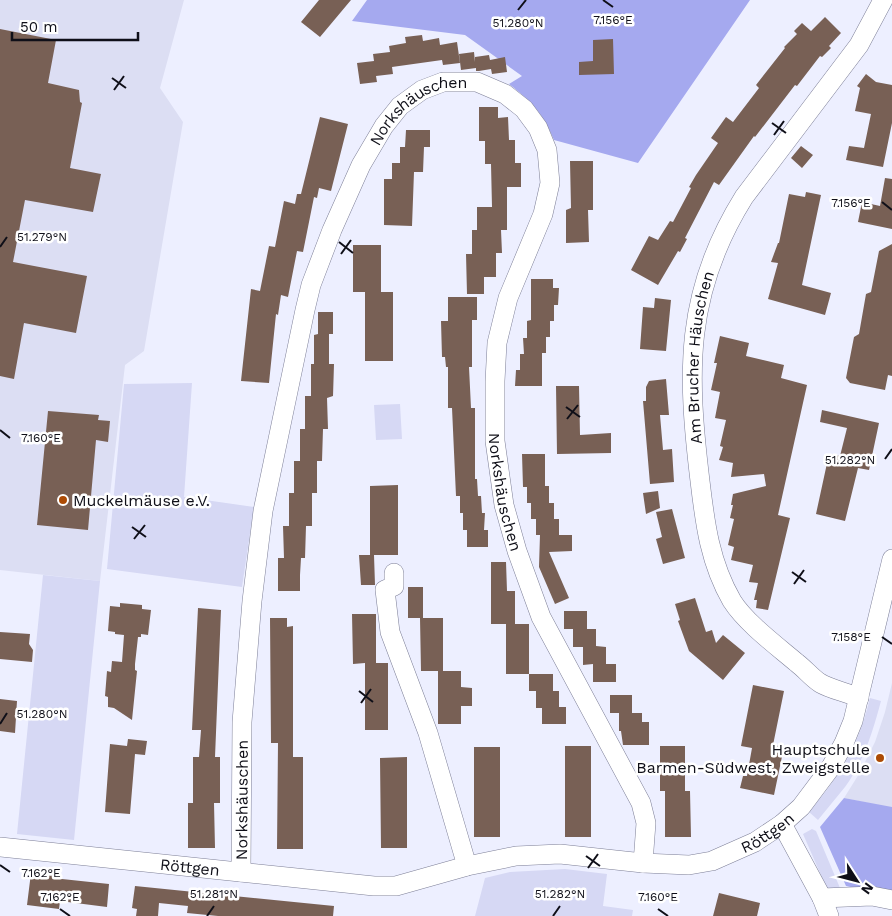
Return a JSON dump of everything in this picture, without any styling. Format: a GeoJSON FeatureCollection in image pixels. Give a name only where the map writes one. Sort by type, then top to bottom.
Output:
{"type":"FeatureCollection","features":[{"type":"Feature","properties":{"kind":"street","name":"Am Brucher Häuschen"},"geometry":{"type":"LineString","coordinates":[[859,698],[820,683],[756,628],[733,602],[716,569],[706,535],[691,384],[693,344],[698,308],[708,269],[731,218],[744,197],[859,45],[883,0]]}},
{"type":"Feature","properties":{"kind":"street","name":"Norkshäuschen"},"geometry":{"type":"LineString","coordinates":[[241,872],[242,722],[252,602],[263,511],[311,285],[332,230],[361,166],[384,126],[400,106],[414,95],[443,82],[477,82],[505,94],[524,109],[538,128],[547,150],[550,183],[543,214],[508,298],[497,343],[494,381],[495,441],[507,514],[517,551],[541,617],[641,803],[646,823],[643,863]]}},
{"type":"Feature","properties":{"kind":"street","name":"Röttgen"},"geometry":{"type":"LineString","coordinates":[[0,847],[374,886],[396,886],[467,866],[516,856],[560,854],[643,863],[689,865],[712,861],[755,842],[782,824],[801,807],[831,767],[847,736],[859,698],[892,559]]}},
{"type":"Feature","properties":{"kind":"street"},"geometry":{"type":"LineString","coordinates":[[394,573],[394,586],[385,590],[390,632],[428,732],[467,866]]}},
{"type":"Feature","properties":{"kind":"street"},"geometry":{"type":"LineString","coordinates":[[782,824],[822,898],[829,916]]}},
{"type":"Feature","properties":{"kind":"street"},"geometry":{"type":"LineString","coordinates":[[822,898],[872,896],[892,900]]}},
{"type":"Feature","properties":{"kind":"shaded area"},"geometry":{"type":"Polygon","coordinates":[[[0,0],[184,0],[160,88],[183,122],[144,351],[125,365],[100,581],[0,570],[0,0]]]}},
{"type":"Feature","properties":{"kind":"shaded area"},"geometry":{"type":"Polygon","coordinates":[[[367,0],[750,0],[638,163],[554,140],[536,108],[509,84],[522,76],[465,35],[352,21],[367,0]]]}},
{"type":"Feature","properties":{"kind":"shaded area"},"geometry":{"type":"Polygon","coordinates":[[[192,383],[184,497],[254,507],[242,587],[107,569],[124,384],[192,383]]]}},
{"type":"Feature","properties":{"kind":"shaded area"},"geometry":{"type":"Polygon","coordinates":[[[400,404],[402,439],[376,440],[374,405],[400,404]]]}},
{"type":"Feature","properties":{"kind":"shaded area"},"geometry":{"type":"Polygon","coordinates":[[[43,575],[100,581],[74,840],[17,834],[43,575]]]}},
{"type":"Feature","properties":{"kind":"shaded area","name":"Hauptschule Barmen-Südwest, Zweigstelle"},"geometry":{"type":"Polygon","coordinates":[[[892,683],[892,808],[844,798],[875,742],[892,683]]]}},
{"type":"Feature","properties":{"kind":"shaded area"},"geometry":{"type":"Polygon","coordinates":[[[870,698],[881,701],[863,756],[845,787],[818,820],[809,812],[839,772],[854,746],[870,698]]]}},
{"type":"Feature","properties":{"kind":"shaded area"},"geometry":{"type":"Polygon","coordinates":[[[844,798],[892,807],[892,896],[846,886],[820,827],[844,798]]]}},
{"type":"Feature","properties":{"kind":"shaded area"},"geometry":{"type":"Polygon","coordinates":[[[812,829],[816,831],[840,888],[827,889],[803,834],[812,829]]]}},
{"type":"Feature","properties":{"kind":"shaded area"},"geometry":{"type":"Polygon","coordinates":[[[565,869],[607,874],[603,906],[633,910],[632,916],[475,916],[485,878],[510,872],[565,869]]]}},
{"type":"Feature","properties":{"kind":"building"},"geometry":{"type":"Polygon","coordinates":[[[319,0],[351,0],[320,37],[301,22],[319,0]]]}},
{"type":"Feature","properties":{"kind":"building"},"geometry":{"type":"Polygon","coordinates":[[[825,17],[841,33],[829,46],[831,48],[822,57],[820,56],[754,136],[719,185],[714,182],[685,238],[687,239],[680,252],[678,251],[658,285],[631,270],[649,236],[658,240],[670,221],[673,222],[691,188],[689,187],[718,143],[711,138],[726,117],[733,122],[759,88],[756,85],[784,47],[797,34],[794,31],[802,23],[811,31],[825,17]]]}},
{"type":"Feature","properties":{"kind":"building"},"geometry":{"type":"Polygon","coordinates":[[[0,29],[56,40],[48,83],[79,90],[80,102],[82,103],[70,168],[101,174],[93,212],[25,200],[13,262],[87,276],[76,333],[24,323],[14,379],[0,376],[0,29]]]}},
{"type":"Feature","properties":{"kind":"building"},"geometry":{"type":"Polygon","coordinates":[[[422,35],[423,41],[439,38],[440,45],[457,42],[460,63],[443,65],[442,60],[392,67],[393,74],[376,76],[377,82],[360,84],[357,63],[374,61],[373,54],[390,52],[389,46],[406,43],[405,37],[422,35]]]}},
{"type":"Feature","properties":{"kind":"building"},"geometry":{"type":"Polygon","coordinates":[[[613,39],[614,74],[579,75],[579,62],[593,61],[593,40],[613,39]]]}},
{"type":"Feature","properties":{"kind":"building"},"geometry":{"type":"Polygon","coordinates":[[[474,52],[475,62],[475,57],[489,55],[490,60],[505,57],[507,72],[492,74],[491,69],[476,71],[476,68],[461,70],[459,54],[474,52]]]}},
{"type":"Feature","properties":{"kind":"building"},"geometry":{"type":"Polygon","coordinates":[[[866,74],[876,82],[892,85],[892,123],[883,167],[846,160],[849,146],[864,148],[871,114],[855,111],[860,88],[857,86],[866,74]]]}},
{"type":"Feature","properties":{"kind":"building"},"geometry":{"type":"Polygon","coordinates":[[[479,107],[498,107],[498,118],[508,117],[509,140],[515,140],[515,163],[521,163],[521,187],[507,187],[507,230],[501,230],[502,253],[496,253],[496,277],[484,277],[484,294],[467,294],[466,254],[472,254],[472,230],[477,230],[477,207],[492,207],[491,164],[485,164],[485,141],[479,141],[479,107]]]}},
{"type":"Feature","properties":{"kind":"building"},"geometry":{"type":"Polygon","coordinates":[[[320,117],[348,124],[331,191],[319,188],[317,198],[314,197],[303,252],[297,251],[288,297],[281,295],[278,315],[276,314],[269,383],[241,381],[251,289],[260,291],[269,246],[275,247],[284,201],[295,204],[297,194],[301,194],[320,117]]]}},
{"type":"Feature","properties":{"kind":"building"},"geometry":{"type":"Polygon","coordinates":[[[406,130],[430,130],[430,147],[424,147],[423,172],[414,172],[412,226],[384,225],[384,179],[392,179],[392,163],[400,163],[400,147],[405,147],[406,130]]]}},
{"type":"Feature","properties":{"kind":"building"},"geometry":{"type":"Polygon","coordinates":[[[801,146],[813,155],[802,168],[791,158],[801,146]]]}},
{"type":"Feature","properties":{"kind":"building"},"geometry":{"type":"Polygon","coordinates":[[[570,161],[593,161],[593,210],[588,210],[589,242],[566,243],[566,210],[571,208],[570,161]]]}},
{"type":"Feature","properties":{"kind":"building"},"geometry":{"type":"Polygon","coordinates":[[[885,178],[892,179],[892,229],[858,222],[862,202],[880,206],[885,178]]]}},
{"type":"Feature","properties":{"kind":"building"},"geometry":{"type":"Polygon","coordinates":[[[806,192],[821,195],[802,285],[831,293],[825,315],[768,299],[778,263],[771,262],[779,243],[789,194],[805,197],[806,192]]]}},
{"type":"Feature","properties":{"kind":"building"},"geometry":{"type":"Polygon","coordinates":[[[892,244],[892,376],[888,375],[885,390],[850,383],[846,378],[854,337],[859,334],[866,294],[871,292],[879,251],[892,244]]]}},
{"type":"Feature","properties":{"kind":"building"},"geometry":{"type":"Polygon","coordinates":[[[353,245],[381,245],[381,292],[393,292],[393,361],[365,361],[365,292],[353,292],[353,245]]]}},
{"type":"Feature","properties":{"kind":"building"},"geometry":{"type":"Polygon","coordinates":[[[531,279],[553,279],[553,288],[559,288],[558,305],[554,305],[554,321],[550,321],[550,337],[546,337],[546,353],[542,353],[542,386],[515,386],[516,370],[520,370],[520,354],[524,354],[523,338],[527,338],[527,321],[531,320],[531,279]]]}},
{"type":"Feature","properties":{"kind":"building"},"geometry":{"type":"Polygon","coordinates":[[[448,297],[477,297],[477,320],[472,320],[472,367],[469,367],[471,408],[475,408],[475,479],[477,479],[478,496],[481,496],[482,513],[485,513],[484,530],[488,530],[488,547],[467,547],[467,530],[463,530],[463,513],[460,513],[460,496],[456,496],[452,408],[448,408],[448,367],[446,367],[445,357],[442,357],[441,321],[448,321],[448,297]]]}},
{"type":"Feature","properties":{"kind":"building"},"geometry":{"type":"Polygon","coordinates":[[[655,298],[671,300],[666,351],[640,349],[643,307],[654,308],[655,298]]]}},
{"type":"Feature","properties":{"kind":"building"},"geometry":{"type":"Polygon","coordinates":[[[318,312],[333,312],[333,334],[329,334],[329,364],[334,364],[333,396],[327,398],[328,429],[323,429],[322,461],[317,461],[317,493],[312,493],[312,526],[306,526],[305,558],[301,558],[300,591],[278,591],[278,558],[284,558],[283,526],[289,526],[289,493],[294,493],[294,461],[300,461],[300,429],[305,429],[305,396],[311,396],[311,364],[314,364],[314,335],[318,334],[318,312]]]}},
{"type":"Feature","properties":{"kind":"building"},"geometry":{"type":"Polygon","coordinates":[[[720,336],[749,343],[746,356],[784,365],[781,378],[807,385],[778,515],[790,518],[768,610],[756,608],[757,600],[754,600],[758,583],[749,582],[753,565],[731,560],[734,547],[728,545],[734,519],[730,518],[733,494],[766,486],[764,474],[731,477],[733,463],[719,460],[723,447],[720,446],[726,420],[715,418],[720,392],[711,390],[720,336]]]}},
{"type":"Feature","properties":{"kind":"building"},"geometry":{"type":"Polygon","coordinates":[[[666,379],[669,415],[660,415],[663,450],[672,449],[674,482],[650,484],[643,401],[646,401],[646,387],[649,381],[666,379]]]}},
{"type":"Feature","properties":{"kind":"building"},"geometry":{"type":"Polygon","coordinates":[[[556,386],[579,386],[580,435],[611,433],[611,453],[557,454],[556,386]]]}},
{"type":"Feature","properties":{"kind":"building"},"geometry":{"type":"Polygon","coordinates":[[[822,410],[879,423],[869,470],[858,468],[845,521],[816,514],[829,454],[840,456],[847,428],[820,422],[822,410]]]}},
{"type":"Feature","properties":{"kind":"building"},"geometry":{"type":"Polygon","coordinates":[[[48,411],[99,415],[98,420],[110,421],[108,442],[96,440],[88,530],[37,525],[48,411]]]}},
{"type":"Feature","properties":{"kind":"building"},"geometry":{"type":"Polygon","coordinates":[[[522,454],[545,454],[545,486],[549,486],[549,503],[554,503],[554,519],[559,519],[559,535],[572,535],[572,551],[549,552],[569,598],[555,604],[539,567],[540,535],[536,535],[536,519],[531,519],[531,503],[527,503],[527,487],[523,487],[522,454]]]}},
{"type":"Feature","properties":{"kind":"building"},"geometry":{"type":"Polygon","coordinates":[[[398,485],[398,555],[374,555],[375,585],[361,585],[359,555],[370,555],[370,486],[398,485]]]}},
{"type":"Feature","properties":{"kind":"building"},"geometry":{"type":"Polygon","coordinates":[[[658,491],[660,508],[646,514],[643,493],[658,491]]]}},
{"type":"Feature","properties":{"kind":"building"},"geometry":{"type":"Polygon","coordinates":[[[672,509],[685,558],[663,564],[656,539],[662,537],[656,512],[672,509]]]}},
{"type":"Feature","properties":{"kind":"building"},"geometry":{"type":"Polygon","coordinates":[[[491,562],[506,562],[507,591],[515,591],[515,624],[529,624],[529,674],[506,674],[506,624],[491,624],[491,562]]]}},
{"type":"Feature","properties":{"kind":"building"},"geometry":{"type":"Polygon","coordinates":[[[408,587],[423,587],[423,618],[408,618],[408,587]]]}},
{"type":"Feature","properties":{"kind":"building"},"geometry":{"type":"Polygon","coordinates":[[[695,598],[706,632],[712,630],[716,643],[723,635],[745,653],[723,680],[689,651],[678,621],[680,620],[675,604],[695,598]]]}},
{"type":"Feature","properties":{"kind":"building"},"geometry":{"type":"Polygon","coordinates":[[[120,603],[142,605],[142,609],[151,610],[148,635],[141,634],[141,637],[138,637],[132,720],[114,708],[108,707],[108,697],[105,696],[107,671],[111,672],[112,661],[122,662],[124,635],[108,631],[110,606],[120,607],[120,603]]]}},
{"type":"Feature","properties":{"kind":"building"},"geometry":{"type":"Polygon","coordinates":[[[198,608],[221,610],[215,757],[220,757],[220,803],[214,803],[215,848],[188,848],[188,803],[193,803],[193,757],[199,757],[201,730],[192,730],[198,608]]]}},
{"type":"Feature","properties":{"kind":"building"},"geometry":{"type":"Polygon","coordinates":[[[564,611],[587,611],[587,629],[596,629],[596,646],[606,647],[606,664],[616,664],[616,682],[593,682],[593,664],[583,665],[583,647],[573,647],[573,629],[564,629],[564,611]]]}},
{"type":"Feature","properties":{"kind":"building"},"geometry":{"type":"Polygon","coordinates":[[[352,614],[376,614],[376,663],[388,663],[388,730],[365,730],[365,663],[353,664],[352,614]]]}},
{"type":"Feature","properties":{"kind":"building"},"geometry":{"type":"Polygon","coordinates":[[[270,618],[287,618],[287,627],[293,626],[293,757],[303,757],[303,849],[277,849],[278,743],[271,743],[270,618]]]}},
{"type":"Feature","properties":{"kind":"building"},"geometry":{"type":"Polygon","coordinates":[[[420,618],[443,618],[443,671],[461,671],[461,687],[472,688],[472,706],[461,706],[461,724],[438,724],[438,671],[421,671],[420,618]]]}},
{"type":"Feature","properties":{"kind":"building"},"geometry":{"type":"Polygon","coordinates":[[[0,632],[30,634],[29,644],[33,650],[32,662],[0,659],[0,632]]]}},
{"type":"Feature","properties":{"kind":"building"},"geometry":{"type":"Polygon","coordinates":[[[529,674],[553,674],[553,691],[559,691],[559,707],[566,707],[566,724],[542,724],[542,708],[536,708],[536,691],[529,691],[529,674]]]}},
{"type":"Feature","properties":{"kind":"building"},"geometry":{"type":"Polygon","coordinates":[[[753,685],[784,691],[773,745],[784,747],[774,795],[740,788],[743,776],[747,776],[752,748],[741,746],[753,685]]]}},
{"type":"Feature","properties":{"kind":"building"},"geometry":{"type":"Polygon","coordinates":[[[610,695],[632,695],[632,713],[642,713],[642,722],[649,722],[649,745],[623,745],[621,731],[619,731],[619,713],[610,713],[610,695]]]}},
{"type":"Feature","properties":{"kind":"building"},"geometry":{"type":"Polygon","coordinates":[[[0,699],[17,701],[15,733],[0,731],[0,699]]]}},
{"type":"Feature","properties":{"kind":"building"},"geometry":{"type":"Polygon","coordinates":[[[128,739],[147,741],[145,755],[135,754],[130,814],[105,812],[110,744],[127,746],[128,739]]]}},
{"type":"Feature","properties":{"kind":"building"},"geometry":{"type":"Polygon","coordinates":[[[565,746],[591,746],[591,837],[565,837],[565,746]]]}},
{"type":"Feature","properties":{"kind":"building"},"geometry":{"type":"Polygon","coordinates":[[[660,746],[685,746],[685,791],[690,791],[691,837],[665,837],[665,791],[660,791],[660,746]]]}},
{"type":"Feature","properties":{"kind":"building"},"geometry":{"type":"Polygon","coordinates":[[[474,747],[500,747],[500,837],[474,837],[474,747]]]}},
{"type":"Feature","properties":{"kind":"building"},"geometry":{"type":"Polygon","coordinates":[[[407,757],[407,848],[381,848],[380,758],[407,757]]]}},
{"type":"Feature","properties":{"kind":"building"},"geometry":{"type":"Polygon","coordinates":[[[31,873],[62,877],[62,879],[109,884],[107,907],[60,901],[59,909],[27,905],[31,873]]]}},
{"type":"Feature","properties":{"kind":"building"},"geometry":{"type":"Polygon","coordinates":[[[135,886],[334,906],[333,916],[218,916],[187,913],[188,906],[159,903],[158,916],[136,916],[137,909],[132,908],[135,886]]]}},
{"type":"Feature","properties":{"kind":"building"},"geometry":{"type":"Polygon","coordinates":[[[719,893],[760,903],[757,916],[713,916],[719,893]]]}},
{"type":"Feature","properties":{"kind":"place","name":"Muckelmäuse e.V."},"geometry":{"type":"Point","coordinates":[63,500]}},
{"type":"Feature","properties":{"kind":"place","name":"Hauptschule Barmen-Südwest, Zweigstelle"},"geometry":{"type":"Point","coordinates":[880,758]}}]}
